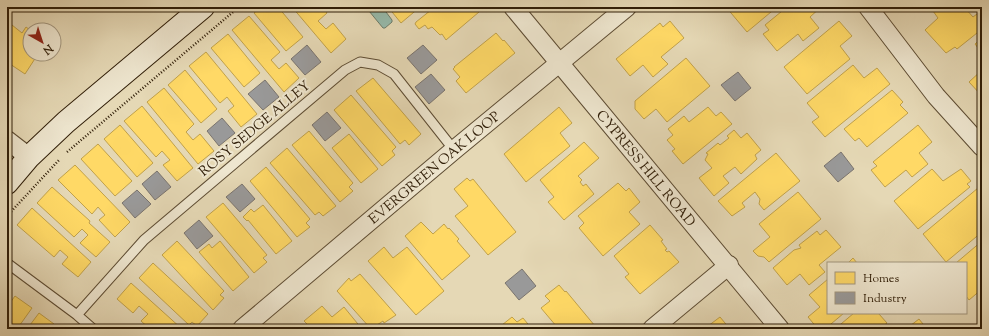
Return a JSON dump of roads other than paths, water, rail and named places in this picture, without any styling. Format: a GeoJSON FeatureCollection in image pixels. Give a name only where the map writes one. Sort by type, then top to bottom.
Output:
{"type":"FeatureCollection","features":[{"type":"Feature","properties":{"kind":"street"},"geometry":{"type":"LineString","coordinates":[[7,183],[29,157],[66,122],[203,7]]}},
{"type":"Feature","properties":{"kind":"street","name":"CYPRESS HILL ROAD"},"geometry":{"type":"LineString","coordinates":[[514,7],[780,329]]}},
{"type":"Feature","properties":{"kind":"street","name":"EVERGREEN OAK LOOP"},"geometry":{"type":"LineString","coordinates":[[242,329],[454,150],[627,7]]}},
{"type":"Feature","properties":{"kind":"street"},"geometry":{"type":"LineString","coordinates":[[868,7],[936,96],[982,147]]}},
{"type":"Feature","properties":{"kind":"street"},"geometry":{"type":"LineString","coordinates":[[7,140],[29,157]]}},
{"type":"Feature","properties":{"kind":"street"},"geometry":{"type":"LineString","coordinates":[[652,329],[729,266]]}},
{"type":"Feature","properties":{"kind":"lane","name":"ROSY SEDGE ALLEY"},"geometry":{"type":"LineString","coordinates":[[77,315],[144,240],[345,70],[360,62],[378,64],[394,74],[454,150]]}},
{"type":"Feature","properties":{"kind":"lane"},"geometry":{"type":"LineString","coordinates":[[7,263],[77,315],[93,329]]}}]}
